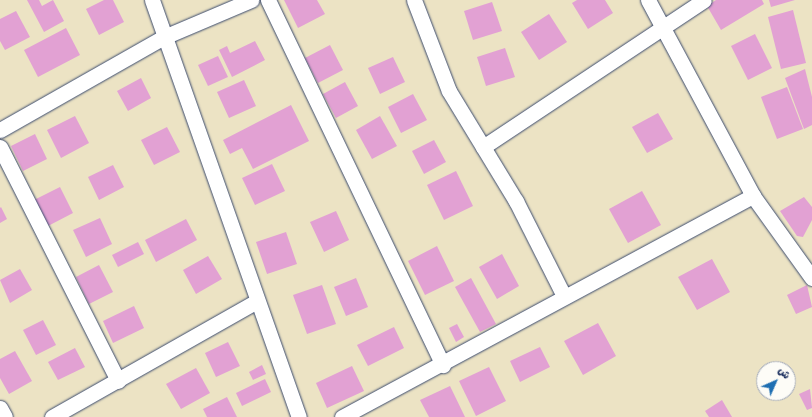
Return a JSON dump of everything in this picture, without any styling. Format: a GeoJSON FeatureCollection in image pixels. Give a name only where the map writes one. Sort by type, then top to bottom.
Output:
{"type":"FeatureCollection","features":[{"type":"Feature","properties":{"kind":"street"},"geometry":{"type":"LineString","coordinates":[[152,0],[298,417]]}},
{"type":"Feature","properties":{"kind":"street"},"geometry":{"type":"LineString","coordinates":[[0,130],[164,36],[251,0]]}},
{"type":"Feature","properties":{"kind":"street"},"geometry":{"type":"LineString","coordinates":[[268,0],[443,365]]}},
{"type":"Feature","properties":{"kind":"street"},"geometry":{"type":"LineString","coordinates":[[648,0],[753,196],[812,278]]}},
{"type":"Feature","properties":{"kind":"street"},"geometry":{"type":"LineString","coordinates":[[483,147],[662,25],[704,0]]}},
{"type":"Feature","properties":{"kind":"street"},"geometry":{"type":"LineString","coordinates":[[416,1],[449,91],[516,201],[564,296]]}},
{"type":"Feature","properties":{"kind":"street"},"geometry":{"type":"LineString","coordinates":[[0,147],[118,381]]}},
{"type":"Feature","properties":{"kind":"street"},"geometry":{"type":"LineString","coordinates":[[342,417],[443,365],[564,296],[753,196]]}},
{"type":"Feature","properties":{"kind":"street"},"geometry":{"type":"LineString","coordinates":[[52,417],[257,301]]}},
{"type":"Feature","properties":{"kind":"street"},"geometry":{"type":"LineString","coordinates":[[0,408],[5,417]]}},
{"type":"Feature","properties":{"kind":"building"},"geometry":{"type":"Polygon","coordinates":[[[27,0],[39,0],[42,6],[53,0],[64,21],[44,32],[27,0]]]}},
{"type":"Feature","properties":{"kind":"building"},"geometry":{"type":"Polygon","coordinates":[[[104,0],[113,0],[124,22],[99,35],[86,9],[104,0]]]}},
{"type":"Feature","properties":{"kind":"building"},"geometry":{"type":"Polygon","coordinates":[[[284,0],[317,0],[325,14],[298,28],[284,0]]]}},
{"type":"Feature","properties":{"kind":"building"},"geometry":{"type":"Polygon","coordinates":[[[577,0],[605,0],[613,13],[588,29],[572,3],[577,0]]]}},
{"type":"Feature","properties":{"kind":"building"},"geometry":{"type":"Polygon","coordinates":[[[716,0],[762,0],[764,4],[721,30],[707,6],[716,0]]]}},
{"type":"Feature","properties":{"kind":"building"},"geometry":{"type":"Polygon","coordinates":[[[769,0],[795,0],[771,7],[769,0]]]}},
{"type":"Feature","properties":{"kind":"building"},"geometry":{"type":"Polygon","coordinates":[[[492,2],[502,31],[473,40],[464,11],[492,2]]]}},
{"type":"Feature","properties":{"kind":"building"},"geometry":{"type":"Polygon","coordinates":[[[793,10],[806,63],[781,69],[768,17],[793,10]]]}},
{"type":"Feature","properties":{"kind":"building"},"geometry":{"type":"Polygon","coordinates":[[[16,11],[30,37],[5,50],[0,41],[0,19],[16,11]]]}},
{"type":"Feature","properties":{"kind":"building"},"geometry":{"type":"Polygon","coordinates":[[[549,14],[567,42],[539,60],[521,32],[549,14]]]}},
{"type":"Feature","properties":{"kind":"building"},"geometry":{"type":"Polygon","coordinates":[[[66,28],[80,55],[38,77],[24,50],[66,28]]]}},
{"type":"Feature","properties":{"kind":"building"},"geometry":{"type":"Polygon","coordinates":[[[755,34],[772,68],[748,80],[731,46],[755,34]]]}},
{"type":"Feature","properties":{"kind":"building"},"geometry":{"type":"Polygon","coordinates":[[[255,41],[265,60],[232,77],[219,50],[227,46],[230,53],[255,41]]]}},
{"type":"Feature","properties":{"kind":"building"},"geometry":{"type":"Polygon","coordinates":[[[330,45],[343,70],[318,83],[305,58],[330,45]]]}},
{"type":"Feature","properties":{"kind":"building"},"geometry":{"type":"Polygon","coordinates":[[[505,48],[515,77],[486,86],[477,57],[505,48]]]}},
{"type":"Feature","properties":{"kind":"building"},"geometry":{"type":"Polygon","coordinates":[[[218,56],[228,77],[208,86],[198,65],[218,56]]]}},
{"type":"Feature","properties":{"kind":"building"},"geometry":{"type":"Polygon","coordinates":[[[393,57],[405,82],[380,94],[368,68],[393,57]]]}},
{"type":"Feature","properties":{"kind":"building"},"geometry":{"type":"Polygon","coordinates":[[[805,69],[812,97],[812,125],[804,129],[785,78],[805,69]]]}},
{"type":"Feature","properties":{"kind":"building"},"geometry":{"type":"Polygon","coordinates":[[[141,78],[151,98],[128,111],[117,91],[141,78]]]}},
{"type":"Feature","properties":{"kind":"building"},"geometry":{"type":"Polygon","coordinates":[[[244,80],[256,106],[229,118],[217,92],[244,80]]]}},
{"type":"Feature","properties":{"kind":"building"},"geometry":{"type":"Polygon","coordinates":[[[345,82],[358,106],[336,118],[323,94],[345,82]]]}},
{"type":"Feature","properties":{"kind":"building"},"geometry":{"type":"Polygon","coordinates":[[[787,87],[803,129],[777,139],[761,97],[787,87]]]}},
{"type":"Feature","properties":{"kind":"building"},"geometry":{"type":"Polygon","coordinates":[[[413,94],[427,120],[401,133],[388,107],[413,94]]]}},
{"type":"Feature","properties":{"kind":"building"},"geometry":{"type":"Polygon","coordinates":[[[291,105],[309,141],[253,169],[242,148],[230,154],[223,140],[291,105]]]}},
{"type":"Feature","properties":{"kind":"building"},"geometry":{"type":"Polygon","coordinates":[[[658,113],[673,139],[647,153],[632,127],[658,113]]]}},
{"type":"Feature","properties":{"kind":"building"},"geometry":{"type":"Polygon","coordinates":[[[75,116],[89,143],[61,158],[47,130],[75,116]]]}},
{"type":"Feature","properties":{"kind":"building"},"geometry":{"type":"Polygon","coordinates":[[[380,116],[397,146],[372,159],[356,130],[380,116]]]}},
{"type":"Feature","properties":{"kind":"building"},"geometry":{"type":"Polygon","coordinates":[[[167,127],[180,152],[154,165],[141,140],[167,127]]]}},
{"type":"Feature","properties":{"kind":"building"},"geometry":{"type":"Polygon","coordinates":[[[35,134],[47,159],[23,171],[11,146],[35,134]]]}},
{"type":"Feature","properties":{"kind":"building"},"geometry":{"type":"Polygon","coordinates":[[[434,140],[446,162],[424,174],[412,151],[434,140]]]}},
{"type":"Feature","properties":{"kind":"building"},"geometry":{"type":"Polygon","coordinates":[[[272,164],[285,191],[255,205],[242,178],[272,164]]]}},
{"type":"Feature","properties":{"kind":"building"},"geometry":{"type":"Polygon","coordinates":[[[113,165],[124,187],[99,200],[88,177],[113,165]]]}},
{"type":"Feature","properties":{"kind":"building"},"geometry":{"type":"Polygon","coordinates":[[[456,171],[473,206],[444,220],[427,185],[456,171]]]}},
{"type":"Feature","properties":{"kind":"building"},"geometry":{"type":"Polygon","coordinates":[[[60,187],[73,213],[48,226],[34,200],[60,187]]]}},
{"type":"Feature","properties":{"kind":"building"},"geometry":{"type":"Polygon","coordinates":[[[642,191],[661,225],[628,243],[609,209],[642,191]]]}},
{"type":"Feature","properties":{"kind":"building"},"geometry":{"type":"Polygon","coordinates":[[[804,197],[812,207],[812,220],[803,237],[797,236],[780,211],[804,197]]]}},
{"type":"Feature","properties":{"kind":"building"},"geometry":{"type":"Polygon","coordinates":[[[1,207],[7,219],[0,223],[0,208],[1,207]]]}},
{"type":"Feature","properties":{"kind":"building"},"geometry":{"type":"Polygon","coordinates":[[[336,211],[349,240],[324,252],[310,222],[336,211]]]}},
{"type":"Feature","properties":{"kind":"building"},"geometry":{"type":"Polygon","coordinates":[[[100,218],[112,244],[86,257],[73,230],[100,218]]]}},
{"type":"Feature","properties":{"kind":"building"},"geometry":{"type":"Polygon","coordinates":[[[186,219],[197,240],[156,262],[145,240],[186,219]]]}},
{"type":"Feature","properties":{"kind":"building"},"geometry":{"type":"Polygon","coordinates":[[[286,232],[297,264],[267,274],[256,242],[286,232]]]}},
{"type":"Feature","properties":{"kind":"building"},"geometry":{"type":"Polygon","coordinates":[[[138,242],[144,254],[118,267],[112,255],[138,242]]]}},
{"type":"Feature","properties":{"kind":"building"},"geometry":{"type":"Polygon","coordinates":[[[437,246],[454,281],[425,295],[408,261],[437,246]]]}},
{"type":"Feature","properties":{"kind":"building"},"geometry":{"type":"Polygon","coordinates":[[[502,254],[519,286],[497,299],[479,267],[502,254]]]}},
{"type":"Feature","properties":{"kind":"building"},"geometry":{"type":"Polygon","coordinates":[[[208,256],[222,279],[196,294],[183,270],[208,256]]]}},
{"type":"Feature","properties":{"kind":"building"},"geometry":{"type":"Polygon","coordinates":[[[712,259],[730,292],[697,310],[678,277],[712,259]]]}},
{"type":"Feature","properties":{"kind":"building"},"geometry":{"type":"Polygon","coordinates":[[[99,265],[113,292],[89,304],[76,277],[99,265]]]}},
{"type":"Feature","properties":{"kind":"building"},"geometry":{"type":"Polygon","coordinates":[[[20,269],[32,290],[10,303],[0,280],[20,269]]]}},
{"type":"Feature","properties":{"kind":"building"},"geometry":{"type":"Polygon","coordinates":[[[356,278],[368,307],[346,316],[334,287],[356,278]]]}},
{"type":"Feature","properties":{"kind":"building"},"geometry":{"type":"Polygon","coordinates":[[[471,278],[496,324],[480,332],[455,287],[471,278]]]}},
{"type":"Feature","properties":{"kind":"building"},"geometry":{"type":"Polygon","coordinates":[[[322,285],[336,324],[307,334],[293,295],[322,285]]]}},
{"type":"Feature","properties":{"kind":"building"},"geometry":{"type":"Polygon","coordinates":[[[807,285],[812,307],[796,314],[787,295],[807,285]]]}},
{"type":"Feature","properties":{"kind":"building"},"geometry":{"type":"Polygon","coordinates":[[[134,306],[144,328],[113,343],[103,321],[134,306]]]}},
{"type":"Feature","properties":{"kind":"building"},"geometry":{"type":"Polygon","coordinates":[[[43,320],[56,345],[36,355],[23,330],[43,320]]]}},
{"type":"Feature","properties":{"kind":"building"},"geometry":{"type":"Polygon","coordinates":[[[598,323],[616,356],[583,375],[564,341],[598,323]]]}},
{"type":"Feature","properties":{"kind":"building"},"geometry":{"type":"Polygon","coordinates":[[[457,324],[464,337],[456,342],[449,328],[457,324]]]}},
{"type":"Feature","properties":{"kind":"building"},"geometry":{"type":"Polygon","coordinates":[[[394,327],[404,348],[368,366],[357,345],[394,327]]]}},
{"type":"Feature","properties":{"kind":"building"},"geometry":{"type":"Polygon","coordinates":[[[228,342],[240,366],[216,377],[205,353],[228,342]]]}},
{"type":"Feature","properties":{"kind":"building"},"geometry":{"type":"Polygon","coordinates":[[[540,347],[550,367],[520,382],[510,361],[540,347]]]}},
{"type":"Feature","properties":{"kind":"building"},"geometry":{"type":"Polygon","coordinates":[[[75,348],[85,367],[58,380],[48,362],[75,348]]]}},
{"type":"Feature","properties":{"kind":"building"},"geometry":{"type":"Polygon","coordinates":[[[15,351],[32,381],[9,394],[0,378],[0,359],[15,351]]]}},
{"type":"Feature","properties":{"kind":"building"},"geometry":{"type":"Polygon","coordinates":[[[262,365],[266,374],[253,380],[249,372],[262,365]]]}},
{"type":"Feature","properties":{"kind":"building"},"geometry":{"type":"Polygon","coordinates":[[[352,366],[364,391],[327,408],[316,383],[352,366]]]}},
{"type":"Feature","properties":{"kind":"building"},"geometry":{"type":"Polygon","coordinates":[[[489,367],[506,401],[476,416],[459,381],[489,367]]]}},
{"type":"Feature","properties":{"kind":"building"},"geometry":{"type":"Polygon","coordinates":[[[196,368],[210,393],[181,409],[166,384],[196,368]]]}},
{"type":"Feature","properties":{"kind":"building"},"geometry":{"type":"Polygon","coordinates":[[[265,379],[271,392],[242,406],[236,393],[265,379]]]}},
{"type":"Feature","properties":{"kind":"building"},"geometry":{"type":"Polygon","coordinates":[[[450,386],[465,417],[429,417],[420,400],[450,386]]]}},
{"type":"Feature","properties":{"kind":"building"},"geometry":{"type":"Polygon","coordinates":[[[810,389],[812,408],[807,410],[799,394],[810,389]]]}},
{"type":"Feature","properties":{"kind":"building"},"geometry":{"type":"Polygon","coordinates":[[[227,397],[237,417],[207,417],[203,409],[227,397]]]}},
{"type":"Feature","properties":{"kind":"building"},"geometry":{"type":"Polygon","coordinates":[[[722,400],[732,417],[709,417],[705,411],[722,400]]]}}]}
